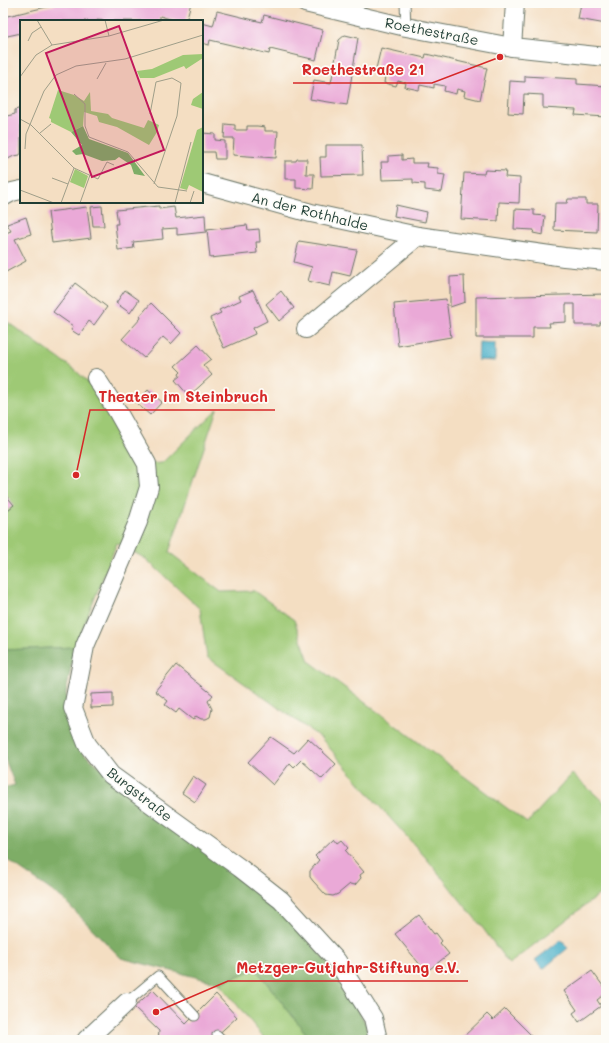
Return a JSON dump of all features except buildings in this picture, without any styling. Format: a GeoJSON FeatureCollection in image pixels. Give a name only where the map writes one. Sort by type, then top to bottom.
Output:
{"type":"FeatureCollection","features":[{"type":"Feature","properties":{"kind":"street","name":"Roethestraße"},"geometry":{"type":"LineString","coordinates":[[305,3],[406,27],[512,47],[606,57]]}},
{"type":"Feature","properties":{"kind":"street"},"geometry":{"type":"LineString","coordinates":[[512,47],[515,3]]}},
{"type":"Feature","properties":{"kind":"street","name":"An der Rothhalde"},"geometry":{"type":"LineString","coordinates":[[203,183],[311,213],[418,236],[564,257],[606,261]]}},
{"type":"Feature","properties":{"kind":"street"},"geometry":{"type":"LineString","coordinates":[[3,197],[12,192],[20,190]]}},
{"type":"Feature","properties":{"kind":"street"},"geometry":{"type":"LineString","coordinates":[[306,329],[418,236]]}},
{"type":"Feature","properties":{"kind":"street","name":"Burgstraße"},"geometry":{"type":"LineString","coordinates":[[96,378],[116,409],[147,464],[149,487],[138,522],[85,646],[73,708],[87,744],[111,775],[228,859],[281,900],[337,961],[373,1018],[378,1040]]}},
{"type":"Feature","properties":{"kind":"street"},"geometry":{"type":"LineString","coordinates":[[86,1040],[127,1002]]}},
{"type":"Feature","properties":{"kind":"lane"},"geometry":{"type":"LineString","coordinates":[[405,3],[406,27]]}},
{"type":"Feature","properties":{"kind":"lane"},"geometry":{"type":"LineString","coordinates":[[127,1002],[158,976],[195,1016]]}},
{"type":"Feature","properties":{"kind":"green space"},"geometry":{"type":"Polygon","coordinates":[[[3,319],[75,370],[91,385],[104,403],[126,446],[135,460],[147,464],[162,463],[217,409],[169,552],[221,592],[254,591],[294,620],[309,661],[527,823],[572,774],[606,804],[605,890],[509,964],[482,927],[427,859],[321,738],[207,657],[200,609],[146,559],[117,543],[75,647],[3,650],[3,319]]]}},
{"type":"Feature","properties":{"kind":"green space"},"geometry":{"type":"Polygon","coordinates":[[[75,647],[66,693],[67,715],[83,753],[237,876],[298,928],[332,968],[351,997],[366,1024],[369,1040],[311,1040],[256,969],[219,983],[121,958],[62,898],[3,857],[3,788],[15,785],[3,754],[3,650],[75,647]]]}},
{"type":"Feature","properties":{"kind":"green space"},"geometry":{"type":"Polygon","coordinates":[[[256,969],[311,1040],[266,1040],[219,983],[256,969]]]}},
{"type":"Feature","properties":{"kind":"water"},"geometry":{"type":"Polygon","coordinates":[[[479,342],[495,343],[495,361],[478,360],[479,342]]]}},
{"type":"Feature","properties":{"kind":"water"},"geometry":{"type":"Polygon","coordinates":[[[561,940],[568,948],[543,969],[535,960],[561,940]]]}},
{"type":"Feature","properties":{"kind":"place","name":"Roethestraße 21"},"geometry":{"type":"Point","coordinates":[500,57]}},
{"type":"Feature","properties":{"kind":"place","name":"Theater im Steinbruch"},"geometry":{"type":"Point","coordinates":[76,475]}},
{"type":"Feature","properties":{"kind":"place","name":"Metzger-Gutjahr-Stiftung e.V."},"geometry":{"type":"Point","coordinates":[156,1012]}}]}
